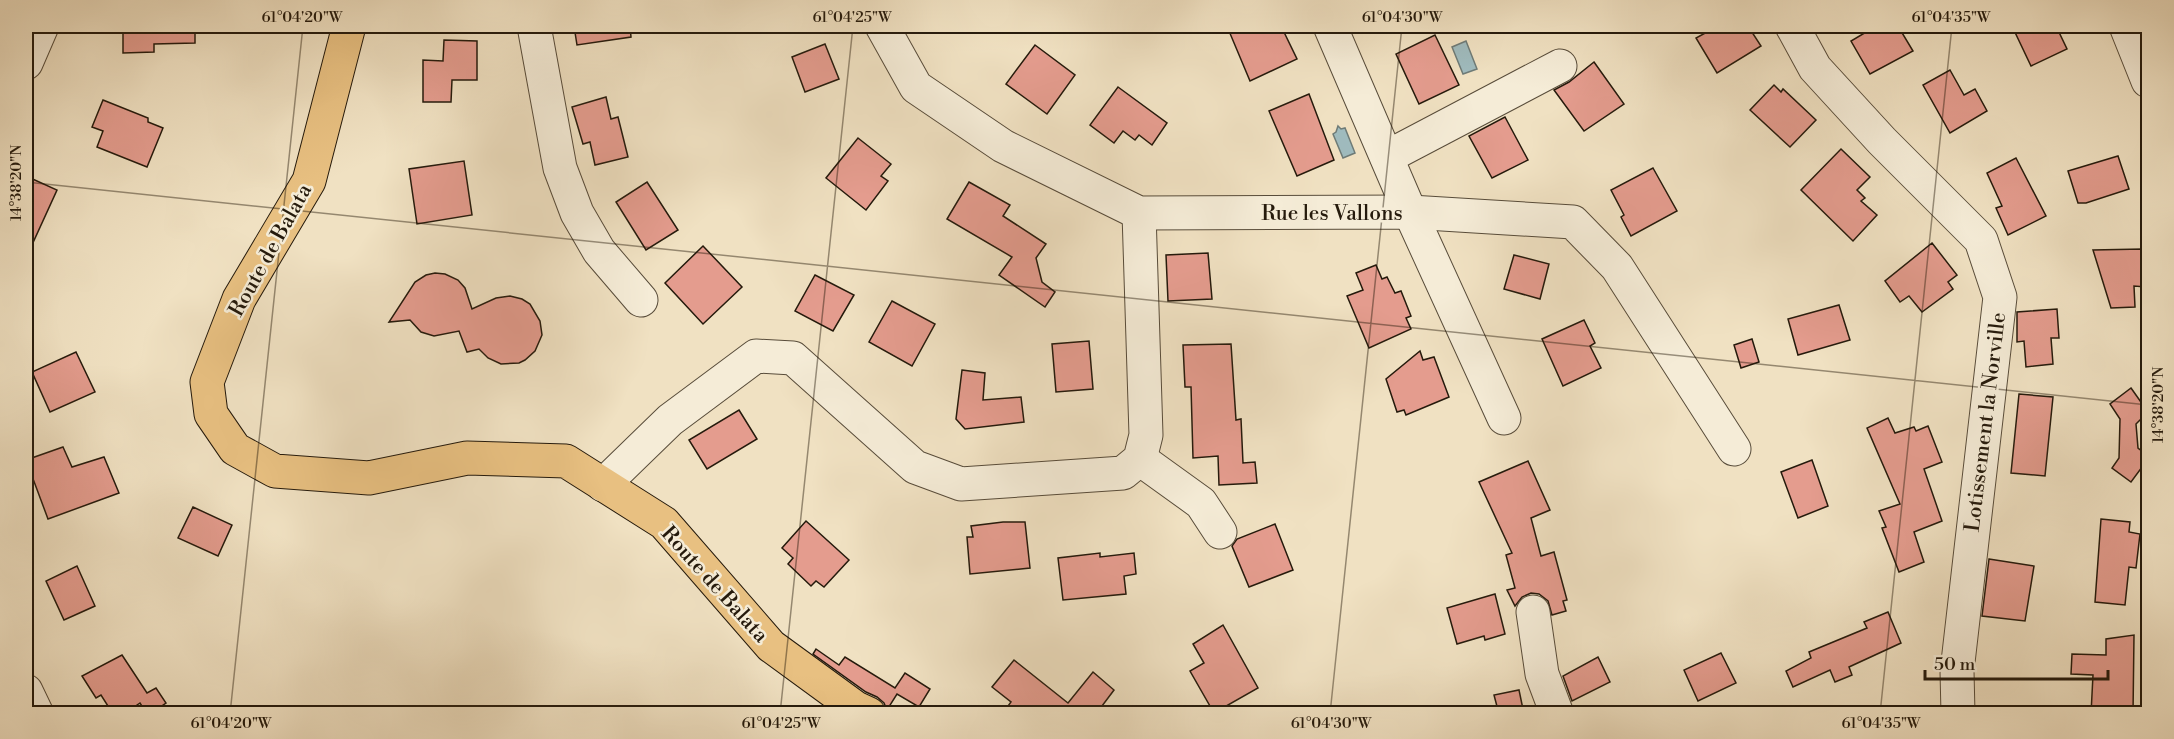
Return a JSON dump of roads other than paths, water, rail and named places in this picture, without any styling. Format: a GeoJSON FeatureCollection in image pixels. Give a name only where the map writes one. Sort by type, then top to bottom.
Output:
{"type":"FeatureCollection","features":[{"type":"Feature","properties":{"kind":"main road","name":"Route de Balata"},"geometry":{"type":"LineString","coordinates":[[349,26],[309,181],[239,299],[207,382],[211,414],[235,449],[275,471],[369,478],[467,458],[566,461],[664,524],[771,646],[856,708],[869,714]]}},
{"type":"Feature","properties":{"kind":"street"},"geometry":{"type":"LineString","coordinates":[[26,62],[42,26]]}},
{"type":"Feature","properties":{"kind":"street"},"geometry":{"type":"LineString","coordinates":[[534,26],[560,168],[577,213],[599,251],[641,300]]}},
{"type":"Feature","properties":{"kind":"street","name":"Rue les Vallons"},"geometry":{"type":"LineString","coordinates":[[882,26],[916,87],[1003,146],[1139,213],[1410,212],[1573,222],[1617,267],[1734,448]]}},
{"type":"Feature","properties":{"kind":"street"},"geometry":{"type":"LineString","coordinates":[[1330,26],[1410,212],[1504,418]]}},
{"type":"Feature","properties":{"kind":"street","name":"Lotissement la Norville"},"geometry":{"type":"LineString","coordinates":[[1792,26],[1815,68],[1882,141],[1981,240],[2000,297],[1958,660],[1958,714]]}},
{"type":"Feature","properties":{"kind":"street"},"geometry":{"type":"LineString","coordinates":[[2126,26],[2148,81]]}},
{"type":"Feature","properties":{"kind":"street"},"geometry":{"type":"LineString","coordinates":[[1387,157],[1560,66]]}},
{"type":"Feature","properties":{"kind":"street"},"geometry":{"type":"LineString","coordinates":[[603,485],[670,420],[756,356],[793,358],[915,467],[962,484],[1123,473],[1140,459],[1146,435],[1139,213]]}},
{"type":"Feature","properties":{"kind":"street"},"geometry":{"type":"LineString","coordinates":[[1140,459],[1201,503],[1220,532]]}},
{"type":"Feature","properties":{"kind":"street"},"geometry":{"type":"LineString","coordinates":[[1533,612],[1542,674],[1557,714]]}},
{"type":"Feature","properties":{"kind":"street"},"geometry":{"type":"LineString","coordinates":[[26,691],[37,714]]}},
{"type":"Feature","properties":{"kind":"water"},"geometry":{"type":"Polygon","coordinates":[[[1466,41],[1477,69],[1463,74],[1452,47],[1466,41]]]}},
{"type":"Feature","properties":{"kind":"water"},"geometry":{"type":"Polygon","coordinates":[[[1338,126],[1341,129],[1345,128],[1355,153],[1343,158],[1333,134],[1338,126]]]}}]}
